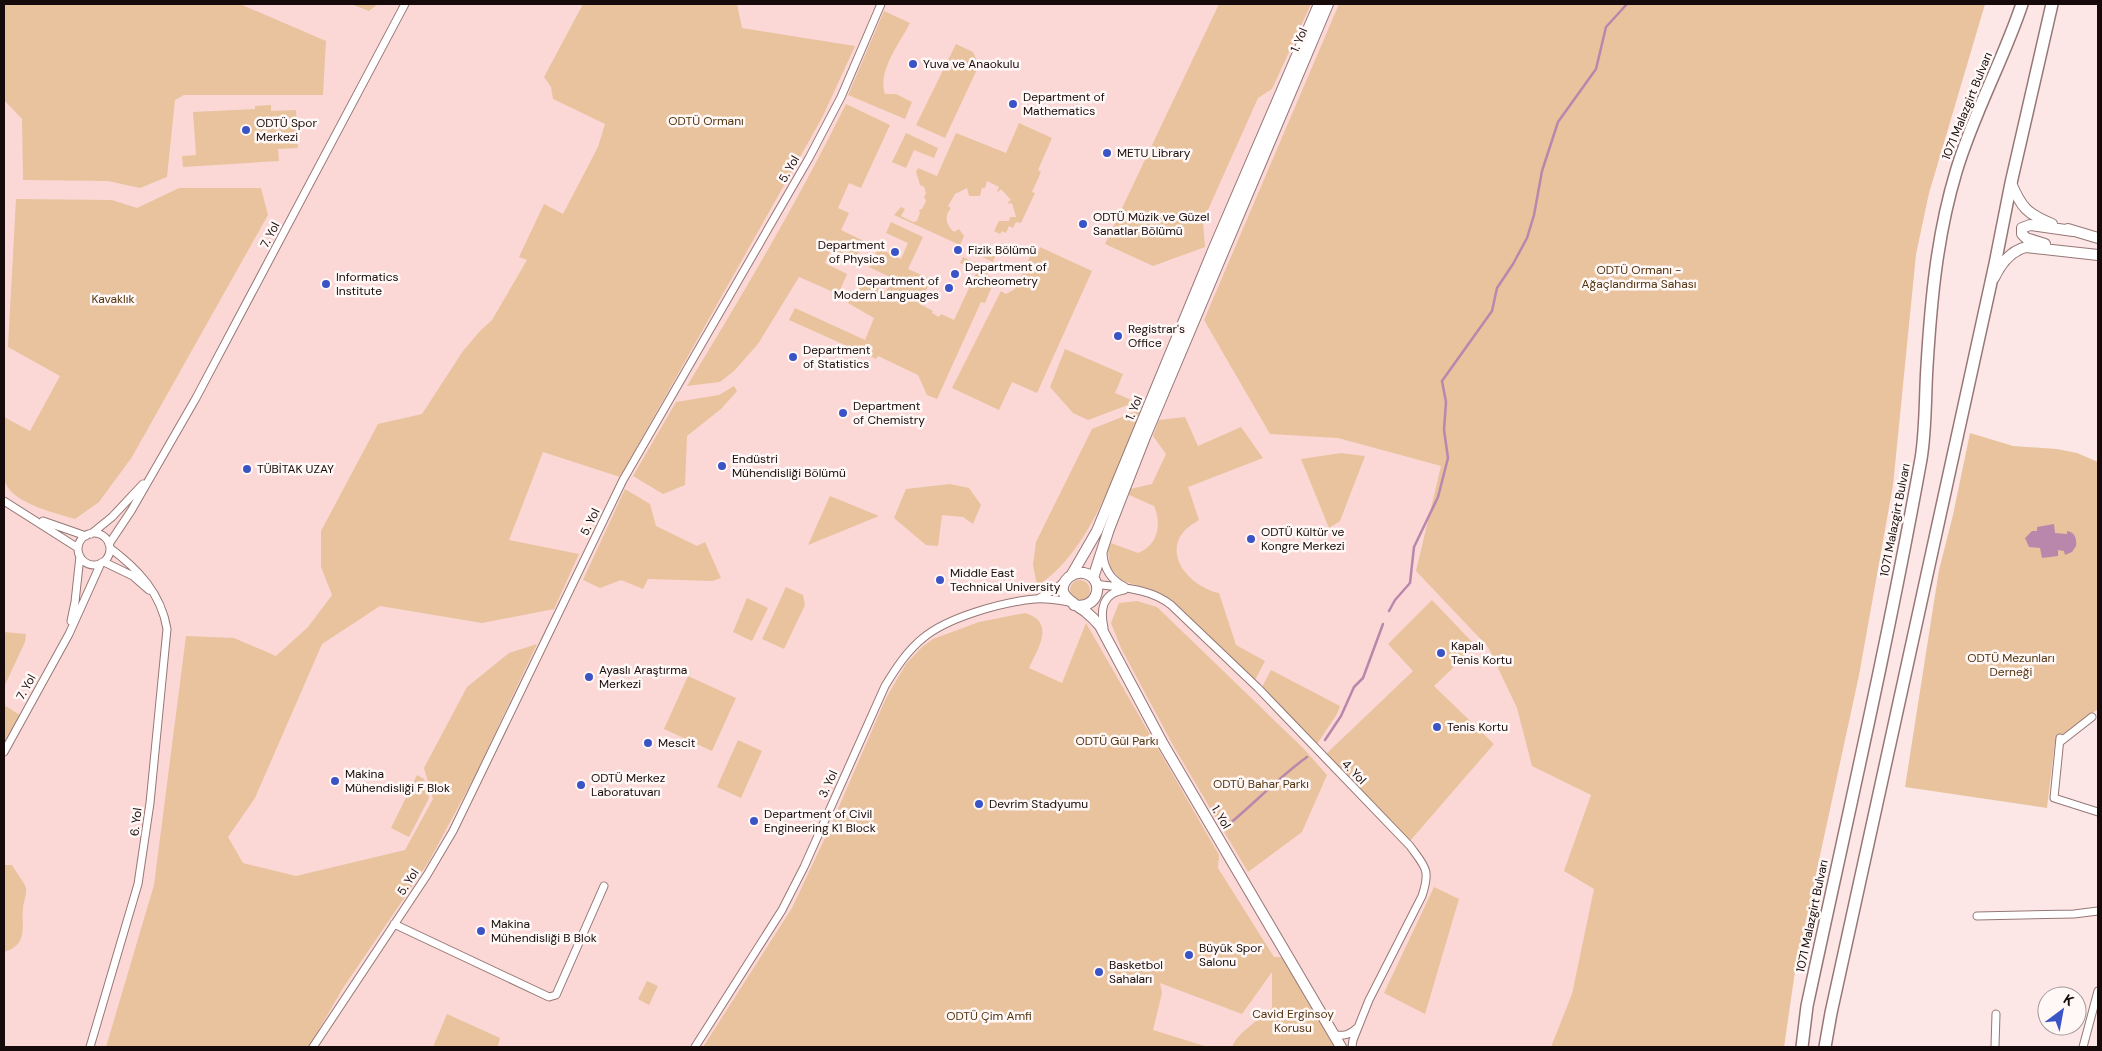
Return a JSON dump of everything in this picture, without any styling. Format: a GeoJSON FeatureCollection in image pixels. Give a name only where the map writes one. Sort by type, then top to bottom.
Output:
{"type":"FeatureCollection","features":[{"type":"Feature","properties":{"kind":"main road","name":"1. Yol"},"geometry":{"type":"LineString","coordinates":[[1069,578],[1097,531],[1159,392],[1319,4]]}},
{"type":"Feature","properties":{"kind":"main road","name":"1. Yol"},"geometry":{"type":"LineString","coordinates":[[1218,249],[1328,4]]}},
{"type":"Feature","properties":{"kind":"main road","name":"1071 Malazgirt Bulvarı"},"geometry":{"type":"LineString","coordinates":[[1802,1047],[1807,1006],[1895,594],[1921,455],[1930,310],[1944,218],[1956,172],[1971,127],[2022,4]]}},
{"type":"Feature","properties":{"kind":"main road"},"geometry":{"type":"LineString","coordinates":[[1825,1047],[1990,288],[2011,183],[2052,4]]}},
{"type":"Feature","properties":{"kind":"main road"},"geometry":{"type":"LineString","coordinates":[[2011,183],[2019,202],[2036,218],[2098,238]]}},
{"type":"Feature","properties":{"kind":"main road"},"geometry":{"type":"LineString","coordinates":[[2070,251],[2026,238],[2022,231],[2024,226],[2030,225],[2073,231]]}},
{"type":"Feature","properties":{"kind":"main road"},"geometry":{"type":"LineString","coordinates":[[1990,288],[2000,266],[2018,249],[2036,247],[2098,255]]}},
{"type":"Feature","properties":{"kind":"main road","name":"1. Yol"},"geometry":{"type":"LineString","coordinates":[[1094,581],[1103,545],[1159,392]]}},
{"type":"Feature","properties":{"kind":"main road"},"geometry":{"type":"LineString","coordinates":[[1080,573],[1094,581],[1097,589],[1094,599],[1085,606],[1072,603],[1064,592],[1069,578],[1080,573]]}},
{"type":"Feature","properties":{"kind":"main road","name":"1. Yol"},"geometry":{"type":"LineString","coordinates":[[1072,603],[1089,614],[1100,626],[1163,744],[1341,1047]]}},
{"type":"Feature","properties":{"kind":"street","name":"7. Yol"},"geometry":{"type":"LineString","coordinates":[[4,752],[69,634],[102,562],[108,556],[109,546],[196,398],[405,4]]}},
{"type":"Feature","properties":{"kind":"street","name":"5. Yol"},"geometry":{"type":"LineString","coordinates":[[313,1047],[453,831],[623,480],[809,158],[841,97],[881,4]]}},
{"type":"Feature","properties":{"kind":"street","name":"7. Yol"},"geometry":{"type":"LineString","coordinates":[[69,634],[75,602],[80,544],[88,535],[112,517],[152,475]]}},
{"type":"Feature","properties":{"kind":"street"},"geometry":{"type":"LineString","coordinates":[[4,502],[30,517],[79,552],[87,563],[92,565],[102,562]]}},
{"type":"Feature","properties":{"kind":"street"},"geometry":{"type":"LineString","coordinates":[[30,517],[88,535],[100,535],[109,546]]}},
{"type":"Feature","properties":{"kind":"street"},"geometry":{"type":"LineString","coordinates":[[1103,545],[1106,570],[1115,581],[1129,590]]}},
{"type":"Feature","properties":{"kind":"street","name":"6. Yol"},"geometry":{"type":"LineString","coordinates":[[90,1047],[138,884],[144,851],[167,629],[163,609],[145,579],[109,546]]}},
{"type":"Feature","properties":{"kind":"street","name":"6. Yol"},"geometry":{"type":"LineString","coordinates":[[102,562],[133,576],[155,595]]}},
{"type":"Feature","properties":{"kind":"street","name":"3. Yol"},"geometry":{"type":"LineString","coordinates":[[695,1047],[782,910],[804,867],[885,686],[900,661],[923,637],[943,626],[1001,606],[1036,599],[1054,590],[1069,578]]}},
{"type":"Feature","properties":{"kind":"street","name":"4. Yol"},"geometry":{"type":"LineString","coordinates":[[1094,581],[1129,590]]}},
{"type":"Feature","properties":{"kind":"street","name":"4. Yol"},"geometry":{"type":"LineString","coordinates":[[1105,635],[1102,614],[1105,599],[1112,593],[1143,590],[1157,595],[1173,607],[1258,688],[1410,846],[1426,869],[1427,882],[1422,896],[1389,957],[1358,1026],[1352,1047]]}},
{"type":"Feature","properties":{"kind":"street","name":"3. Yol"},"geometry":{"type":"LineString","coordinates":[[1036,599],[1072,603]]}},
{"type":"Feature","properties":{"kind":"street"},"geometry":{"type":"LineString","coordinates":[[2092,718],[2060,740],[2054,798],[2098,812]]}},
{"type":"Feature","properties":{"kind":"street"},"geometry":{"type":"LineString","coordinates":[[394,924],[549,997],[556,995],[604,886]]}},
{"type":"Feature","properties":{"kind":"street"},"geometry":{"type":"LineString","coordinates":[[1977,916],[2074,914],[2098,911]]}},
{"type":"Feature","properties":{"kind":"street"},"geometry":{"type":"LineString","coordinates":[[2083,1047],[2098,991]]}},
{"type":"Feature","properties":{"kind":"street"},"geometry":{"type":"LineString","coordinates":[[1995,1047],[1996,1014]]}},
{"type":"Feature","properties":{"kind":"street"},"geometry":{"type":"LineString","coordinates":[[1334,1035],[1343,1036],[1352,1033],[1358,1026]]}},
{"type":"Feature","properties":{"kind":"shaded area","name":"Middle East Technical University"},"geometry":{"type":"Polygon","coordinates":[[[4,4],[1985,4],[1929,193],[1916,254],[1893,485],[1859,675],[1795,971],[1784,1047],[4,1047],[4,4]]]}},
{"type":"Feature","properties":{"kind":"shaded area"},"geometry":{"type":"Polygon","coordinates":[[[2054,524],[2055,533],[2067,534],[2067,531],[2074,534],[2076,546],[2072,552],[2065,555],[2064,551],[2058,550],[2058,556],[2042,558],[2040,548],[2029,547],[2025,538],[2032,531],[2037,531],[2037,527],[2054,524]]]}},
{"type":"Feature","properties":{"kind":"green space"},"geometry":{"type":"Polygon","coordinates":[[[4,4],[240,4],[326,41],[323,95],[184,95],[175,100],[167,177],[140,188],[108,181],[23,180],[22,119],[4,100],[4,4]]]}},
{"type":"Feature","properties":{"kind":"green space"},"geometry":{"type":"Polygon","coordinates":[[[351,4],[378,4],[369,11],[351,4]]]}},
{"type":"Feature","properties":{"kind":"green space","name":"ODTÜ Ormanı"},"geometry":{"type":"Polygon","coordinates":[[[583,4],[737,4],[742,28],[855,46],[823,116],[620,477],[543,452],[509,540],[579,554],[554,609],[482,623],[380,606],[322,644],[255,798],[228,837],[243,863],[296,876],[405,850],[433,799],[424,768],[467,687],[509,653],[537,644],[476,774],[428,863],[343,988],[309,1047],[106,1047],[154,885],[186,636],[234,638],[276,656],[308,627],[332,595],[321,567],[321,531],[378,424],[422,414],[463,351],[492,320],[527,260],[519,257],[544,204],[563,214],[598,147],[605,124],[553,99],[551,87],[544,77],[583,4]]]}},
{"type":"Feature","properties":{"kind":"green space"},"geometry":{"type":"Polygon","coordinates":[[[1219,4],[1311,4],[1272,89],[1258,98],[1203,221],[1205,247],[1153,266],[1105,244],[1219,4]]]}},
{"type":"Feature","properties":{"kind":"green space","name":"ODTÜ Ormanı - Ağaçlandırma Sahası"},"geometry":{"type":"Polygon","coordinates":[[[1339,4],[1985,4],[1929,193],[1916,254],[1893,485],[1859,675],[1795,971],[1784,1047],[1551,1047],[1572,994],[1594,889],[1564,871],[1591,795],[1532,766],[1517,708],[1488,647],[1416,571],[1441,466],[1338,438],[1270,434],[1204,320],[1339,4]]]}},
{"type":"Feature","properties":{"kind":"green space"},"geometry":{"type":"Polygon","coordinates":[[[884,11],[910,23],[891,57],[884,76],[883,85],[885,94],[896,94],[912,102],[905,119],[848,95],[884,11]]]}},
{"type":"Feature","properties":{"kind":"green space"},"geometry":{"type":"Polygon","coordinates":[[[956,44],[973,52],[979,65],[945,138],[916,125],[956,44]]]}},
{"type":"Feature","properties":{"kind":"green space"},"geometry":{"type":"Polygon","coordinates":[[[846,104],[890,125],[861,188],[849,183],[838,208],[849,213],[841,230],[864,241],[855,260],[831,249],[825,263],[847,274],[841,288],[842,291],[838,291],[838,294],[799,277],[758,344],[734,371],[720,382],[687,386],[770,247],[846,104]]]}},
{"type":"Feature","properties":{"kind":"green space","name":"ODTÜ Spor Merkezi"},"geometry":{"type":"Polygon","coordinates":[[[271,105],[271,111],[296,110],[298,148],[278,149],[279,161],[183,167],[182,156],[196,155],[193,112],[255,109],[255,106],[271,105]]]}},
{"type":"Feature","properties":{"kind":"green space"},"geometry":{"type":"Polygon","coordinates":[[[1019,123],[1052,138],[1038,170],[1041,172],[1032,192],[1035,193],[1021,223],[1016,222],[1013,228],[1009,226],[1006,233],[1002,231],[1000,234],[994,231],[999,221],[1009,221],[1010,217],[1016,217],[1012,203],[1009,204],[1008,202],[1011,200],[1001,189],[997,191],[999,187],[987,181],[985,188],[982,188],[980,196],[969,196],[967,188],[955,194],[948,206],[951,208],[947,215],[949,227],[954,232],[959,229],[964,236],[960,245],[894,215],[901,207],[905,209],[901,216],[913,222],[917,221],[920,213],[919,210],[922,209],[926,201],[924,197],[926,193],[924,187],[920,185],[916,172],[918,168],[937,176],[956,133],[1006,153],[1019,123]]]}},
{"type":"Feature","properties":{"kind":"green space"},"geometry":{"type":"Polygon","coordinates":[[[906,133],[938,148],[934,158],[914,150],[906,168],[892,162],[906,133]]]}},
{"type":"Feature","properties":{"kind":"green space","name":"Kavaklık"},"geometry":{"type":"Polygon","coordinates":[[[179,188],[261,188],[268,215],[132,457],[99,502],[75,519],[34,506],[15,495],[4,479],[4,417],[30,431],[60,376],[8,347],[16,199],[112,200],[137,208],[179,188]]]}},
{"type":"Feature","properties":{"kind":"green space"},"geometry":{"type":"Polygon","coordinates":[[[891,222],[923,237],[908,269],[931,279],[920,304],[933,311],[932,313],[939,317],[941,314],[954,320],[977,271],[960,263],[963,257],[989,269],[987,275],[995,279],[985,303],[981,302],[937,399],[927,395],[918,375],[878,356],[876,359],[789,320],[795,308],[865,340],[874,318],[848,303],[853,294],[856,295],[863,281],[886,292],[892,278],[869,267],[878,248],[901,259],[908,243],[886,233],[891,222]]]}},
{"type":"Feature","properties":{"kind":"green space"},"geometry":{"type":"Polygon","coordinates":[[[988,244],[998,249],[993,262],[968,250],[969,247],[979,250],[988,244]]]}},
{"type":"Feature","properties":{"kind":"green space"},"geometry":{"type":"Polygon","coordinates":[[[1040,247],[1092,271],[1037,393],[1012,382],[999,410],[952,388],[1001,291],[1006,294],[1015,289],[1032,252],[1037,254],[1040,247]]]}},
{"type":"Feature","properties":{"kind":"green space"},"geometry":{"type":"Polygon","coordinates":[[[1065,349],[1123,374],[1115,393],[1136,402],[1088,420],[1073,413],[1050,387],[1065,349]]]}},
{"type":"Feature","properties":{"kind":"green space"},"geometry":{"type":"Polygon","coordinates":[[[734,386],[737,391],[721,409],[687,436],[685,485],[663,494],[633,476],[676,402],[719,395],[734,386]]]}},
{"type":"Feature","properties":{"kind":"green space"},"geometry":{"type":"Polygon","coordinates":[[[1142,409],[1112,481],[1087,530],[1056,571],[1037,586],[1033,565],[1036,542],[1092,429],[1142,409]]]}},
{"type":"Feature","properties":{"kind":"green space"},"geometry":{"type":"Polygon","coordinates":[[[1185,417],[1198,446],[1241,427],[1263,458],[1188,487],[1199,520],[1183,533],[1177,548],[1181,566],[1187,574],[1202,586],[1219,593],[1236,645],[1265,661],[1255,680],[1172,600],[1153,590],[1122,581],[1110,567],[1108,550],[1111,543],[1138,553],[1145,550],[1154,540],[1158,520],[1154,506],[1129,495],[1130,489],[1152,484],[1166,454],[1153,436],[1159,420],[1185,417]]]}},
{"type":"Feature","properties":{"kind":"green space","name":"ODTÜ Mezunları Derneği"},"geometry":{"type":"Polygon","coordinates":[[[1970,433],[2013,446],[2057,449],[2077,453],[2098,462],[2098,709],[2055,742],[2047,808],[1905,787],[1939,570],[1953,515],[1970,433]]]}},
{"type":"Feature","properties":{"kind":"green space"},"geometry":{"type":"Polygon","coordinates":[[[1341,453],[1365,456],[1340,521],[1329,528],[1301,459],[1341,453]]]}},
{"type":"Feature","properties":{"kind":"green space"},"geometry":{"type":"Polygon","coordinates":[[[950,484],[969,488],[981,505],[973,524],[963,517],[942,515],[938,546],[926,545],[894,518],[906,489],[950,484]]]}},
{"type":"Feature","properties":{"kind":"green space"},"geometry":{"type":"Polygon","coordinates":[[[625,489],[650,504],[656,526],[697,546],[705,542],[721,578],[712,581],[648,579],[643,589],[621,580],[600,588],[583,580],[625,489]]]}},
{"type":"Feature","properties":{"kind":"green space"},"geometry":{"type":"Polygon","coordinates":[[[830,496],[879,516],[808,545],[830,496]]]}},
{"type":"Feature","properties":{"kind":"green space"},"geometry":{"type":"Polygon","coordinates":[[[1080,580],[1087,583],[1090,590],[1087,597],[1080,600],[1073,597],[1070,590],[1073,583],[1080,580]]]}},
{"type":"Feature","properties":{"kind":"green space"},"geometry":{"type":"Polygon","coordinates":[[[786,587],[803,595],[805,605],[784,649],[762,639],[786,587]]]}},
{"type":"Feature","properties":{"kind":"green space"},"geometry":{"type":"Polygon","coordinates":[[[747,598],[768,608],[752,641],[733,632],[747,598]]]}},
{"type":"Feature","properties":{"kind":"green space"},"geometry":{"type":"Polygon","coordinates":[[[1432,600],[1476,646],[1434,686],[1494,744],[1410,841],[1326,754],[1413,671],[1388,644],[1432,600]]]}},
{"type":"Feature","properties":{"kind":"green space","name":"ODTÜ Bahar Parkı"},"geometry":{"type":"Polygon","coordinates":[[[1137,601],[1157,607],[1303,748],[1327,775],[1302,832],[1248,872],[1174,747],[1121,648],[1111,623],[1119,603],[1137,601]]]}},
{"type":"Feature","properties":{"kind":"green space"},"geometry":{"type":"Polygon","coordinates":[[[1025,613],[1034,617],[1040,623],[1042,629],[1040,644],[1029,668],[1062,683],[1086,623],[1219,855],[1218,868],[1274,957],[1285,957],[1337,1047],[1232,1047],[1243,1032],[1272,1008],[1272,972],[1242,1014],[1160,983],[1162,993],[1153,1030],[1208,1047],[703,1047],[792,908],[831,825],[886,698],[906,664],[922,647],[933,639],[979,622],[1025,613]]]}},
{"type":"Feature","properties":{"kind":"green space"},"geometry":{"type":"Polygon","coordinates":[[[4,632],[26,634],[25,642],[4,687],[4,632]]]}},
{"type":"Feature","properties":{"kind":"green space"},"geometry":{"type":"Polygon","coordinates":[[[1271,670],[1340,706],[1337,714],[1317,744],[1262,687],[1271,670]]]}},
{"type":"Feature","properties":{"kind":"green space"},"geometry":{"type":"Polygon","coordinates":[[[688,676],[736,698],[712,751],[664,729],[688,676]]]}},
{"type":"Feature","properties":{"kind":"green space"},"geometry":{"type":"Polygon","coordinates":[[[4,705],[23,717],[4,752],[4,705]]]}},
{"type":"Feature","properties":{"kind":"green space"},"geometry":{"type":"Polygon","coordinates":[[[738,740],[762,751],[741,798],[717,787],[738,740]]]}},
{"type":"Feature","properties":{"kind":"green space"},"geometry":{"type":"Polygon","coordinates":[[[417,775],[424,779],[429,798],[409,837],[391,828],[417,775]]]}},
{"type":"Feature","properties":{"kind":"green space"},"geometry":{"type":"Polygon","coordinates":[[[4,865],[12,865],[26,888],[26,895],[20,940],[12,949],[4,952],[4,865]]]}},
{"type":"Feature","properties":{"kind":"green space"},"geometry":{"type":"Polygon","coordinates":[[[1434,887],[1459,899],[1425,1014],[1384,993],[1434,887]]]}},
{"type":"Feature","properties":{"kind":"green space"},"geometry":{"type":"Polygon","coordinates":[[[647,981],[658,986],[649,1005],[638,999],[647,981]]]}},
{"type":"Feature","properties":{"kind":"green space"},"geometry":{"type":"Polygon","coordinates":[[[447,1014],[500,1038],[498,1046],[433,1047],[447,1014]]]}},
{"type":"Feature","properties":{"kind":"waterway"},"geometry":{"type":"LineString","coordinates":[[1389,611],[1395,600],[1410,583],[1414,547],[1438,497],[1448,458],[1444,430],[1446,402],[1442,381],[1492,311],[1497,288],[1527,238],[1534,215],[1542,171],[1558,122],[1596,69],[1606,27],[1627,4]]}},
{"type":"Feature","properties":{"kind":"waterway"},"geometry":{"type":"LineString","coordinates":[[1325,740],[1341,716],[1354,687],[1363,678],[1383,624]]}},
{"type":"Feature","properties":{"kind":"waterway"},"geometry":{"type":"LineString","coordinates":[[1228,825],[1307,757]]}},
{"type":"Feature","properties":{"kind":"place","name":"Yuva ve Anaokulu"},"geometry":{"type":"Point","coordinates":[913,64]}},
{"type":"Feature","properties":{"kind":"place","name":"Department of Mathematics"},"geometry":{"type":"Point","coordinates":[1013,104]}},
{"type":"Feature","properties":{"kind":"place","name":"ODTÜ Spor Merkezi"},"geometry":{"type":"Point","coordinates":[246,130]}},
{"type":"Feature","properties":{"kind":"place","name":"METU Library"},"geometry":{"type":"Point","coordinates":[1107,153]}},
{"type":"Feature","properties":{"kind":"place","name":"ODTÜ Müzik ve Güzel Sanatlar Bölümü"},"geometry":{"type":"Point","coordinates":[1083,224]}},
{"type":"Feature","properties":{"kind":"place","name":"Fizik Bölümü"},"geometry":{"type":"Point","coordinates":[958,250]}},
{"type":"Feature","properties":{"kind":"place","name":"Department of Physics"},"geometry":{"type":"Point","coordinates":[895,252]}},
{"type":"Feature","properties":{"kind":"place","name":"Department of Archeometry"},"geometry":{"type":"Point","coordinates":[955,274]}},
{"type":"Feature","properties":{"kind":"place","name":"Informatics Institute"},"geometry":{"type":"Point","coordinates":[326,284]}},
{"type":"Feature","properties":{"kind":"place","name":"Department of Modern Languages"},"geometry":{"type":"Point","coordinates":[949,288]}},
{"type":"Feature","properties":{"kind":"place","name":"Registrar's Office"},"geometry":{"type":"Point","coordinates":[1118,336]}},
{"type":"Feature","properties":{"kind":"place","name":"Department of Statistics"},"geometry":{"type":"Point","coordinates":[793,357]}},
{"type":"Feature","properties":{"kind":"place","name":"Department of Chemistry"},"geometry":{"type":"Point","coordinates":[843,413]}},
{"type":"Feature","properties":{"kind":"place","name":"Endüstri Mühendisliği Bölümü"},"geometry":{"type":"Point","coordinates":[722,466]}},
{"type":"Feature","properties":{"kind":"place","name":"TÜBİTAK UZAY"},"geometry":{"type":"Point","coordinates":[247,469]}},
{"type":"Feature","properties":{"kind":"place","name":"ODTÜ Kültür ve Kongre Merkezi"},"geometry":{"type":"Point","coordinates":[1251,539]}},
{"type":"Feature","properties":{"kind":"place","name":"Middle East Technical University"},"geometry":{"type":"Point","coordinates":[940,580]}},
{"type":"Feature","properties":{"kind":"place","name":"Kapalı Tenis Kortu"},"geometry":{"type":"Point","coordinates":[1441,653]}},
{"type":"Feature","properties":{"kind":"place","name":"Ayaslı Araştırma Merkezi"},"geometry":{"type":"Point","coordinates":[589,677]}},
{"type":"Feature","properties":{"kind":"place","name":"Tenis Kortu"},"geometry":{"type":"Point","coordinates":[1437,727]}},
{"type":"Feature","properties":{"kind":"place","name":"Mescit"},"geometry":{"type":"Point","coordinates":[648,743]}},
{"type":"Feature","properties":{"kind":"place","name":"Makina Mühendisliği F Blok"},"geometry":{"type":"Point","coordinates":[335,781]}},
{"type":"Feature","properties":{"kind":"place","name":"ODTÜ Merkez Laboratuvarı"},"geometry":{"type":"Point","coordinates":[581,785]}},
{"type":"Feature","properties":{"kind":"place","name":"Devrim Stadyumu"},"geometry":{"type":"Point","coordinates":[979,804]}},
{"type":"Feature","properties":{"kind":"place","name":"Department of Civil Engineering K1 Block"},"geometry":{"type":"Point","coordinates":[754,821]}},
{"type":"Feature","properties":{"kind":"place","name":"Makina Mühendisliği B Blok"},"geometry":{"type":"Point","coordinates":[481,931]}},
{"type":"Feature","properties":{"kind":"place","name":"Büyük Spor Salonu"},"geometry":{"type":"Point","coordinates":[1189,955]}},
{"type":"Feature","properties":{"kind":"place","name":"Basketbol Sahaları"},"geometry":{"type":"Point","coordinates":[1099,972]}},
{"type":"Feature","properties":{"kind":"park label","name":"ODTÜ Gül Parkı"},"geometry":{"type":"Point","coordinates":[1117,741]}},
{"type":"Feature","properties":{"kind":"park label","name":"ODTÜ Çim Amfi"},"geometry":{"type":"Point","coordinates":[989,1016]}},
{"type":"Feature","properties":{"kind":"park label","name":"Cavid Erginsoy Korusu"},"geometry":{"type":"Point","coordinates":[1293,1021]}}]}
